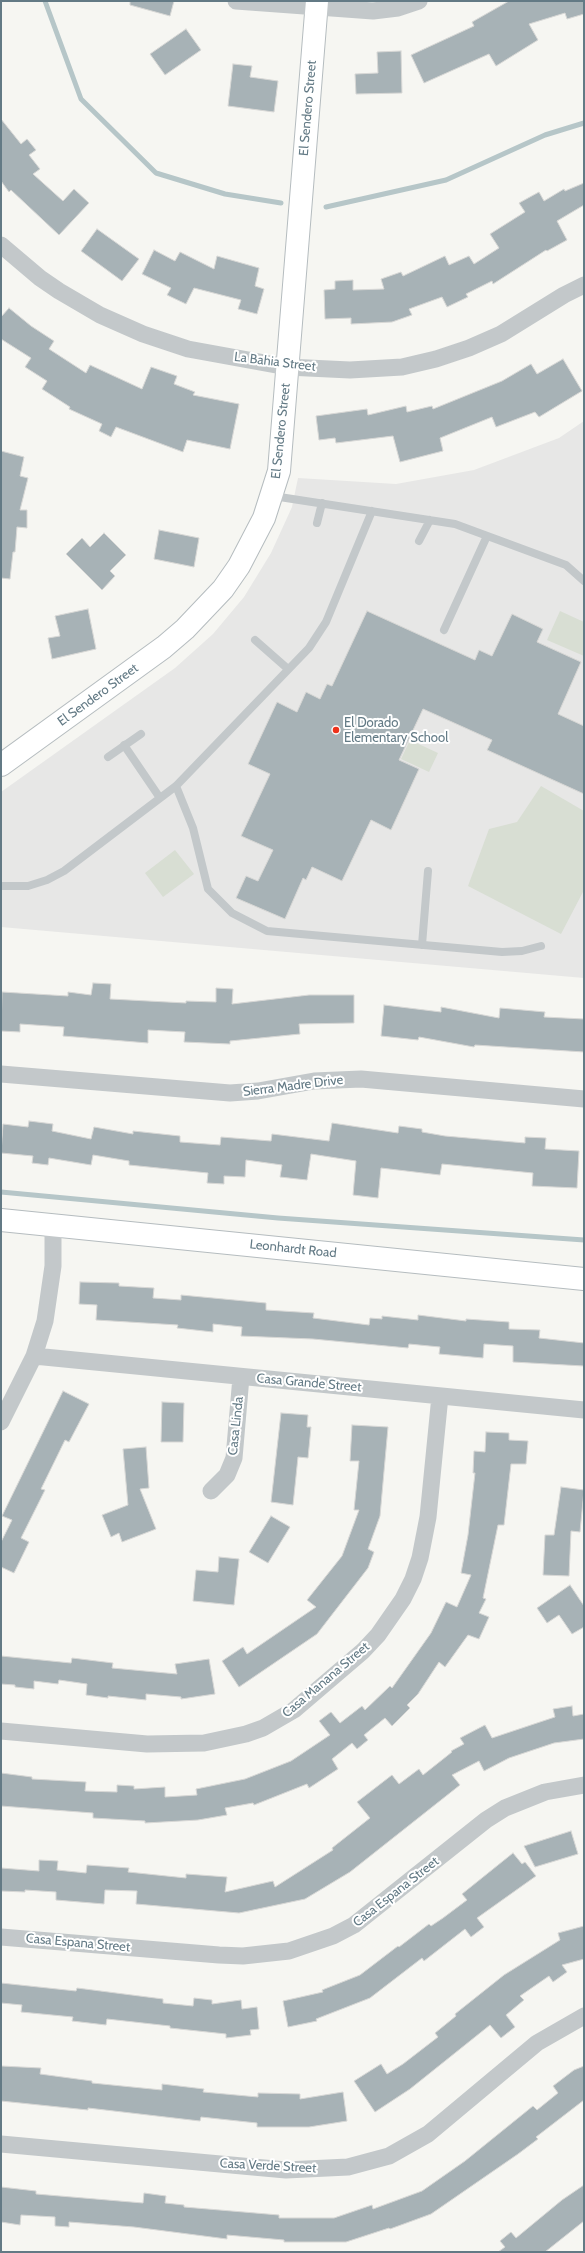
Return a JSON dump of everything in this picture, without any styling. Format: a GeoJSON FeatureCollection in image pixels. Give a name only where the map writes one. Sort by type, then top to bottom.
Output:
{"type":"FeatureCollection","features":[{"type":"Feature","properties":{"kind":"street"},"geometry":{"type":"LineString","coordinates":[[236,1],[317,4],[373,11],[398,8],[419,1]]}},
{"type":"Feature","properties":{"kind":"street","name":"El Sendero Street"},"geometry":{"type":"LineString","coordinates":[[1,765],[164,648],[206,609],[239,566],[253,542],[273,496],[279,471],[317,4]]}},
{"type":"Feature","properties":{"kind":"street","name":"La Bahia Street"},"geometry":{"type":"LineString","coordinates":[[1,244],[60,291],[100,315],[143,334],[188,349],[288,367],[350,370],[402,367],[436,359],[469,348],[501,334],[584,285]]}},
{"type":"Feature","properties":{"kind":"street","name":"Sierra Madre Drive"},"geometry":{"type":"LineString","coordinates":[[1,1074],[230,1093],[258,1091],[314,1081],[360,1079],[584,1099]]}},
{"type":"Feature","properties":{"kind":"street","name":"Leonhardt Road"},"geometry":{"type":"LineString","coordinates":[[1,1220],[584,1279]]}},
{"type":"Feature","properties":{"kind":"street"},"geometry":{"type":"LineString","coordinates":[[1,1422],[34,1356],[45,1321],[53,1266],[53,1225]]}},
{"type":"Feature","properties":{"kind":"street","name":"Casa Grande Street"},"geometry":{"type":"LineString","coordinates":[[34,1356],[584,1410]]}},
{"type":"Feature","properties":{"kind":"street","name":"Casa Linda"},"geometry":{"type":"LineString","coordinates":[[211,1491],[228,1475],[234,1458],[241,1377]]}},
{"type":"Feature","properties":{"kind":"street","name":"Casa Manana Street"},"geometry":{"type":"LineString","coordinates":[[1,1731],[147,1744],[204,1743],[246,1734],[279,1720],[294,1710],[363,1651],[378,1635],[403,1599],[413,1579],[420,1558],[428,1517],[440,1396]]}},
{"type":"Feature","properties":{"kind":"street","name":"Casa Espana Street"},"geometry":{"type":"LineString","coordinates":[[1,1937],[219,1955],[242,1956],[289,1951],[333,1936],[354,1925],[486,1820],[505,1808],[545,1792],[584,1785]]}},
{"type":"Feature","properties":{"kind":"street","name":"Casa Verde Street"},"geometry":{"type":"LineString","coordinates":[[1,2144],[286,2170],[348,2167],[390,2156],[428,2134],[537,2043],[584,2016]]}},
{"type":"Feature","properties":{"kind":"lane"},"geometry":{"type":"LineString","coordinates":[[273,496],[455,524],[566,565],[577,572],[584,581]]}},
{"type":"Feature","properties":{"kind":"lane"},"geometry":{"type":"LineString","coordinates":[[317,523],[322,504]]}},
{"type":"Feature","properties":{"kind":"lane"},"geometry":{"type":"LineString","coordinates":[[1,886],[28,886],[47,880],[64,871],[176,786],[309,648],[326,622],[372,511]]}},
{"type":"Feature","properties":{"kind":"lane"},"geometry":{"type":"LineString","coordinates":[[420,541],[430,520]]}},
{"type":"Feature","properties":{"kind":"lane"},"geometry":{"type":"LineString","coordinates":[[444,630],[487,536]]}},
{"type":"Feature","properties":{"kind":"lane"},"geometry":{"type":"LineString","coordinates":[[255,640],[288,669]]}},
{"type":"Feature","properties":{"kind":"lane"},"geometry":{"type":"LineString","coordinates":[[108,757],[141,734]]}},
{"type":"Feature","properties":{"kind":"lane"},"geometry":{"type":"LineString","coordinates":[[124,746],[160,798]]}},
{"type":"Feature","properties":{"kind":"lane"},"geometry":{"type":"LineString","coordinates":[[176,786],[193,828],[208,889],[232,914],[267,931],[502,952],[522,951],[541,946]]}},
{"type":"Feature","properties":{"kind":"lane"},"geometry":{"type":"LineString","coordinates":[[422,945],[428,871]]}},
{"type":"Feature","properties":{"kind":"shaded area","name":"El Dorado Elementary School"},"geometry":{"type":"Polygon","coordinates":[[[584,421],[584,978],[1,927],[1,792],[175,668],[213,634],[244,597],[271,553],[292,507],[298,478],[396,484],[474,470],[559,438],[584,421]]]}},
{"type":"Feature","properties":{"kind":"shaded area"},"geometry":{"type":"Polygon","coordinates":[[[560,611],[584,622],[584,656],[547,640],[560,611]]]}},
{"type":"Feature","properties":{"kind":"shaded area"},"geometry":{"type":"Polygon","coordinates":[[[410,740],[438,753],[429,772],[401,759],[410,740]]]}},
{"type":"Feature","properties":{"kind":"shaded area"},"geometry":{"type":"Polygon","coordinates":[[[541,786],[584,811],[584,890],[561,934],[468,886],[489,829],[517,822],[541,786]]]}},
{"type":"Feature","properties":{"kind":"shaded area"},"geometry":{"type":"Polygon","coordinates":[[[175,850],[194,874],[163,897],[145,873],[175,850]]]}},
{"type":"Feature","properties":{"kind":"building"},"geometry":{"type":"Polygon","coordinates":[[[130,1],[174,1],[170,16],[130,5],[130,1]]]}},
{"type":"Feature","properties":{"kind":"building"},"geometry":{"type":"Polygon","coordinates":[[[509,1],[584,1],[584,14],[567,19],[565,13],[529,24],[538,40],[496,66],[489,54],[424,83],[411,55],[474,26],[472,22],[509,1]]]}},
{"type":"Feature","properties":{"kind":"building"},"geometry":{"type":"Polygon","coordinates":[[[186,29],[201,50],[165,75],[150,54],[186,29]]]}},
{"type":"Feature","properties":{"kind":"building"},"geometry":{"type":"Polygon","coordinates":[[[401,51],[402,93],[356,94],[355,74],[378,73],[377,52],[401,51]]]}},
{"type":"Feature","properties":{"kind":"building"},"geometry":{"type":"Polygon","coordinates":[[[233,64],[252,66],[250,77],[278,81],[274,112],[228,106],[233,64]]]}},
{"type":"Feature","properties":{"kind":"building"},"geometry":{"type":"Polygon","coordinates":[[[1,119],[21,144],[27,139],[36,150],[29,155],[40,169],[33,174],[63,201],[74,189],[89,203],[59,235],[11,190],[9,192],[1,181],[1,119]]]}},
{"type":"Feature","properties":{"kind":"building"},"geometry":{"type":"Polygon","coordinates":[[[584,183],[584,205],[557,221],[567,240],[547,251],[546,250],[493,284],[492,281],[466,294],[468,297],[447,307],[442,297],[409,309],[412,315],[392,322],[351,324],[351,318],[325,319],[324,290],[335,289],[335,281],[353,280],[353,290],[384,289],[381,279],[401,272],[403,276],[445,256],[449,265],[469,256],[474,264],[499,248],[490,234],[525,212],[519,203],[539,192],[544,201],[564,189],[565,191],[584,183]]]}},
{"type":"Feature","properties":{"kind":"building"},"geometry":{"type":"Polygon","coordinates":[[[97,229],[139,259],[122,281],[81,251],[97,229]]]}},
{"type":"Feature","properties":{"kind":"building"},"geometry":{"type":"Polygon","coordinates":[[[154,250],[175,261],[180,252],[214,269],[217,256],[259,268],[255,286],[264,289],[257,314],[238,309],[241,300],[194,288],[186,304],[167,295],[171,288],[142,274],[154,250]]]}},
{"type":"Feature","properties":{"kind":"building"},"geometry":{"type":"Polygon","coordinates":[[[9,308],[31,326],[54,341],[49,349],[86,373],[90,365],[142,389],[151,367],[177,376],[174,384],[195,392],[193,395],[239,404],[230,449],[187,440],[183,452],[116,427],[111,437],[99,431],[102,424],[69,409],[70,407],[42,389],[47,381],[25,367],[31,358],[1,339],[1,317],[9,308]]]}},
{"type":"Feature","properties":{"kind":"building"},"geometry":{"type":"Polygon","coordinates":[[[563,359],[582,391],[539,417],[535,412],[496,427],[492,417],[440,438],[443,451],[400,462],[393,436],[336,443],[335,438],[319,440],[316,416],[367,409],[368,415],[406,406],[407,412],[432,406],[433,409],[502,381],[531,364],[537,374],[563,359]]]}},
{"type":"Feature","properties":{"kind":"building"},"geometry":{"type":"Polygon","coordinates":[[[1,451],[24,457],[20,476],[28,478],[20,510],[27,510],[27,528],[17,527],[15,552],[13,552],[10,579],[1,578],[1,451]]]}},
{"type":"Feature","properties":{"kind":"building"},"geometry":{"type":"Polygon","coordinates":[[[159,530],[199,538],[194,567],[154,559],[159,530]]]}},
{"type":"Feature","properties":{"kind":"building"},"geometry":{"type":"Polygon","coordinates":[[[104,533],[126,555],[110,571],[115,576],[102,590],[66,554],[82,538],[90,547],[104,533]]]}},
{"type":"Feature","properties":{"kind":"building"},"geometry":{"type":"Polygon","coordinates":[[[88,609],[96,649],[52,659],[48,638],[60,636],[55,616],[88,609]]]}},
{"type":"Feature","properties":{"kind":"building"},"geometry":{"type":"Polygon","coordinates":[[[367,611],[475,660],[479,650],[492,656],[512,614],[543,629],[537,642],[581,662],[558,714],[584,726],[584,794],[487,750],[492,740],[423,709],[399,760],[419,769],[391,830],[371,820],[342,881],[312,867],[306,880],[303,878],[285,919],[236,898],[246,876],[258,881],[273,850],[241,836],[270,774],[248,764],[277,702],[297,712],[306,692],[320,699],[327,684],[332,686],[367,611]]]}},
{"type":"Feature","properties":{"kind":"building"},"geometry":{"type":"Polygon","coordinates":[[[93,983],[111,984],[110,999],[186,1003],[186,1001],[216,1002],[216,988],[233,989],[232,1004],[309,995],[354,995],[354,1023],[299,1024],[300,1034],[230,1041],[230,1044],[184,1042],[185,1032],[148,1030],[148,1043],[63,1036],[64,1027],[20,1024],[20,1032],[1,1031],[2,992],[68,996],[68,992],[91,995],[93,983]]]}},
{"type":"Feature","properties":{"kind":"building"},"geometry":{"type":"Polygon","coordinates":[[[384,1005],[441,1012],[441,1007],[499,1018],[500,1008],[545,1012],[544,1017],[584,1019],[584,1052],[475,1045],[474,1047],[419,1037],[418,1040],[381,1036],[384,1005]]]}},
{"type":"Feature","properties":{"kind":"building"},"geometry":{"type":"Polygon","coordinates":[[[29,1121],[53,1124],[52,1131],[91,1139],[94,1127],[133,1134],[133,1131],[180,1136],[180,1142],[220,1145],[221,1137],[271,1141],[272,1134],[329,1141],[332,1123],[398,1133],[399,1126],[422,1129],[422,1132],[445,1136],[525,1143],[525,1137],[546,1138],[545,1149],[579,1151],[577,1188],[532,1186],[533,1173],[442,1164],[440,1175],[381,1168],[378,1198],[353,1195],[356,1161],[311,1154],[307,1180],[280,1177],[282,1165],[246,1160],[245,1177],[224,1176],[224,1184],[207,1183],[208,1173],[129,1165],[129,1161],[93,1155],[91,1165],[49,1158],[48,1165],[32,1163],[33,1156],[1,1153],[3,1124],[28,1127],[29,1121]]]}},
{"type":"Feature","properties":{"kind":"building"},"geometry":{"type":"Polygon","coordinates":[[[80,1282],[119,1283],[119,1286],[154,1288],[153,1298],[181,1300],[181,1295],[266,1303],[266,1310],[314,1313],[313,1318],[369,1325],[370,1318],[382,1319],[382,1316],[418,1320],[418,1315],[466,1321],[466,1319],[509,1322],[509,1329],[540,1330],[539,1338],[584,1343],[584,1366],[513,1362],[513,1346],[484,1344],[483,1358],[439,1354],[440,1347],[409,1344],[408,1348],[313,1339],[241,1336],[242,1327],[213,1324],[213,1332],[177,1328],[178,1325],[96,1320],[97,1305],[79,1304],[80,1282]]]}},
{"type":"Feature","properties":{"kind":"building"},"geometry":{"type":"Polygon","coordinates":[[[63,1391],[89,1404],[69,1442],[65,1440],[41,1489],[45,1490],[21,1538],[29,1542],[14,1573],[1,1567],[1,1542],[12,1520],[2,1516],[63,1391]]]}},
{"type":"Feature","properties":{"kind":"building"},"geometry":{"type":"Polygon","coordinates":[[[162,1402],[184,1403],[183,1442],[161,1442],[162,1402]]]}},
{"type":"Feature","properties":{"kind":"building"},"geometry":{"type":"Polygon","coordinates":[[[281,1413],[308,1415],[307,1427],[311,1427],[308,1458],[298,1457],[293,1505],[271,1502],[281,1413]]]}},
{"type":"Feature","properties":{"kind":"building"},"geometry":{"type":"Polygon","coordinates":[[[352,1425],[388,1427],[380,1516],[368,1549],[374,1552],[368,1568],[317,1634],[239,1687],[222,1661],[243,1647],[247,1654],[316,1607],[307,1600],[342,1556],[359,1510],[354,1510],[359,1461],[350,1461],[352,1425]]]}},
{"type":"Feature","properties":{"kind":"building"},"geometry":{"type":"Polygon","coordinates":[[[486,1432],[509,1433],[509,1440],[528,1441],[526,1464],[511,1464],[504,1525],[498,1525],[483,1598],[486,1599],[479,1613],[489,1617],[479,1639],[468,1635],[445,1667],[439,1662],[418,1694],[407,1705],[410,1708],[392,1726],[385,1718],[364,1735],[368,1740],[357,1749],[352,1743],[332,1759],[338,1769],[309,1788],[307,1784],[254,1805],[253,1803],[225,1808],[227,1815],[198,1820],[145,1823],[145,1821],[93,1818],[93,1813],[1,1806],[1,1773],[32,1777],[32,1779],[86,1782],[85,1791],[117,1792],[117,1785],[134,1786],[134,1789],[165,1787],[165,1797],[197,1795],[196,1789],[245,1779],[291,1761],[330,1735],[319,1721],[331,1712],[340,1723],[362,1706],[365,1710],[390,1686],[392,1688],[431,1633],[446,1602],[457,1607],[471,1575],[461,1573],[468,1535],[475,1473],[473,1473],[474,1451],[485,1452],[486,1432]]]}},
{"type":"Feature","properties":{"kind":"building"},"geometry":{"type":"Polygon","coordinates":[[[146,1447],[149,1488],[140,1489],[156,1529],[122,1542],[119,1533],[111,1537],[102,1515],[128,1505],[123,1449],[146,1447]]]}},
{"type":"Feature","properties":{"kind":"building"},"geometry":{"type":"Polygon","coordinates":[[[561,1487],[584,1490],[580,1532],[571,1531],[569,1576],[543,1575],[545,1535],[554,1535],[561,1487]]]}},
{"type":"Feature","properties":{"kind":"building"},"geometry":{"type":"Polygon","coordinates":[[[271,1516],[290,1527],[268,1563],[249,1552],[271,1516]]]}},
{"type":"Feature","properties":{"kind":"building"},"geometry":{"type":"Polygon","coordinates":[[[219,1557],[239,1559],[234,1605],[193,1601],[196,1570],[218,1572],[219,1557]]]}},
{"type":"Feature","properties":{"kind":"building"},"geometry":{"type":"Polygon","coordinates":[[[570,1585],[584,1606],[584,1627],[572,1634],[559,1615],[547,1623],[537,1608],[570,1585]]]}},
{"type":"Feature","properties":{"kind":"building"},"geometry":{"type":"Polygon","coordinates":[[[1,1656],[71,1663],[72,1658],[113,1663],[112,1668],[177,1674],[175,1664],[209,1659],[215,1694],[181,1699],[181,1697],[146,1694],[146,1700],[108,1696],[108,1698],[86,1695],[87,1684],[59,1680],[58,1684],[34,1681],[34,1689],[15,1687],[15,1685],[1,1684],[1,1656]]]}},
{"type":"Feature","properties":{"kind":"building"},"geometry":{"type":"Polygon","coordinates":[[[572,1706],[573,1716],[584,1714],[584,1739],[554,1743],[509,1758],[484,1771],[479,1761],[452,1775],[460,1785],[350,1872],[305,1899],[239,1913],[136,1904],[137,1891],[105,1890],[104,1904],[56,1900],[56,1892],[25,1890],[25,1892],[1,1891],[1,1868],[39,1871],[39,1860],[58,1861],[57,1870],[86,1873],[87,1865],[129,1868],[128,1872],[186,1878],[186,1874],[227,1877],[225,1892],[273,1881],[275,1887],[333,1850],[332,1848],[370,1818],[357,1802],[392,1775],[399,1784],[419,1769],[423,1775],[452,1752],[451,1751],[464,1744],[460,1738],[485,1725],[492,1738],[555,1717],[553,1709],[572,1706]]]}},
{"type":"Feature","properties":{"kind":"building"},"geometry":{"type":"Polygon","coordinates":[[[571,1831],[578,1854],[535,1867],[524,1846],[571,1831]]]}},
{"type":"Feature","properties":{"kind":"building"},"geometry":{"type":"Polygon","coordinates":[[[513,1853],[522,1864],[525,1862],[536,1876],[477,1918],[484,1927],[471,1937],[465,1929],[424,1961],[422,1958],[370,1998],[316,2019],[317,2021],[288,2027],[283,2001],[323,1992],[322,1990],[360,1975],[429,1924],[431,1926],[467,1900],[462,1894],[513,1853]]]}},
{"type":"Feature","properties":{"kind":"building"},"geometry":{"type":"Polygon","coordinates":[[[584,1926],[584,1959],[562,1965],[567,1972],[553,1982],[549,1976],[520,1996],[524,2000],[506,2015],[515,2027],[501,2038],[490,2025],[410,2089],[375,2112],[354,2081],[381,2064],[387,2074],[403,2064],[438,2037],[435,2033],[456,2016],[455,2014],[504,1975],[560,1940],[558,1933],[584,1926]]]}},
{"type":"Feature","properties":{"kind":"building"},"geometry":{"type":"Polygon","coordinates":[[[1,1983],[76,1991],[77,1988],[163,1999],[163,2003],[193,2006],[194,1998],[212,2000],[212,2004],[241,2000],[242,2009],[257,2007],[259,2029],[250,2030],[251,2035],[226,2038],[226,2034],[170,2028],[170,2026],[107,2019],[106,2025],[72,2021],[73,2017],[21,2012],[22,2005],[1,2003],[1,1983]]]}},
{"type":"Feature","properties":{"kind":"building"},"geometry":{"type":"Polygon","coordinates":[[[1,2066],[41,2068],[40,2074],[92,2081],[92,2083],[162,2090],[162,2084],[204,2089],[203,2092],[258,2097],[258,2093],[300,2094],[300,2099],[343,2092],[347,2121],[309,2127],[257,2127],[257,2123],[201,2117],[200,2121],[88,2108],[88,2110],[1,2101],[1,2066]]]}},
{"type":"Feature","properties":{"kind":"building"},"geometry":{"type":"Polygon","coordinates":[[[584,2066],[584,2100],[536,2137],[538,2139],[518,2154],[431,2214],[390,2229],[389,2228],[346,2242],[284,2242],[284,2240],[227,2235],[227,2239],[134,2227],[69,2222],[69,2227],[55,2226],[55,2217],[21,2215],[20,2225],[1,2222],[1,2187],[36,2191],[36,2194],[143,2203],[144,2193],[166,2196],[165,2203],[184,2205],[184,2207],[279,2215],[279,2218],[334,2218],[372,2205],[373,2209],[422,2191],[465,2161],[533,2106],[537,2110],[558,2093],[553,2086],[574,2070],[584,2066]]]}},
{"type":"Feature","properties":{"kind":"building"},"geometry":{"type":"Polygon","coordinates":[[[584,2185],[584,2221],[545,2252],[498,2252],[505,2247],[500,2241],[511,2232],[516,2238],[562,2200],[584,2185]]]}},
{"type":"Feature","properties":{"kind":"waterway"},"geometry":{"type":"LineString","coordinates":[[45,1],[81,99],[156,173],[225,194],[281,203]]}},
{"type":"Feature","properties":{"kind":"waterway"},"geometry":{"type":"LineString","coordinates":[[326,207],[446,180],[545,135],[584,123]]}},
{"type":"Feature","properties":{"kind":"waterway"},"geometry":{"type":"LineString","coordinates":[[1,1192],[278,1218],[584,1240]]}},
{"type":"Feature","properties":{"kind":"place","name":"El Dorado Elementary School"},"geometry":{"type":"Point","coordinates":[336,730]}}]}
